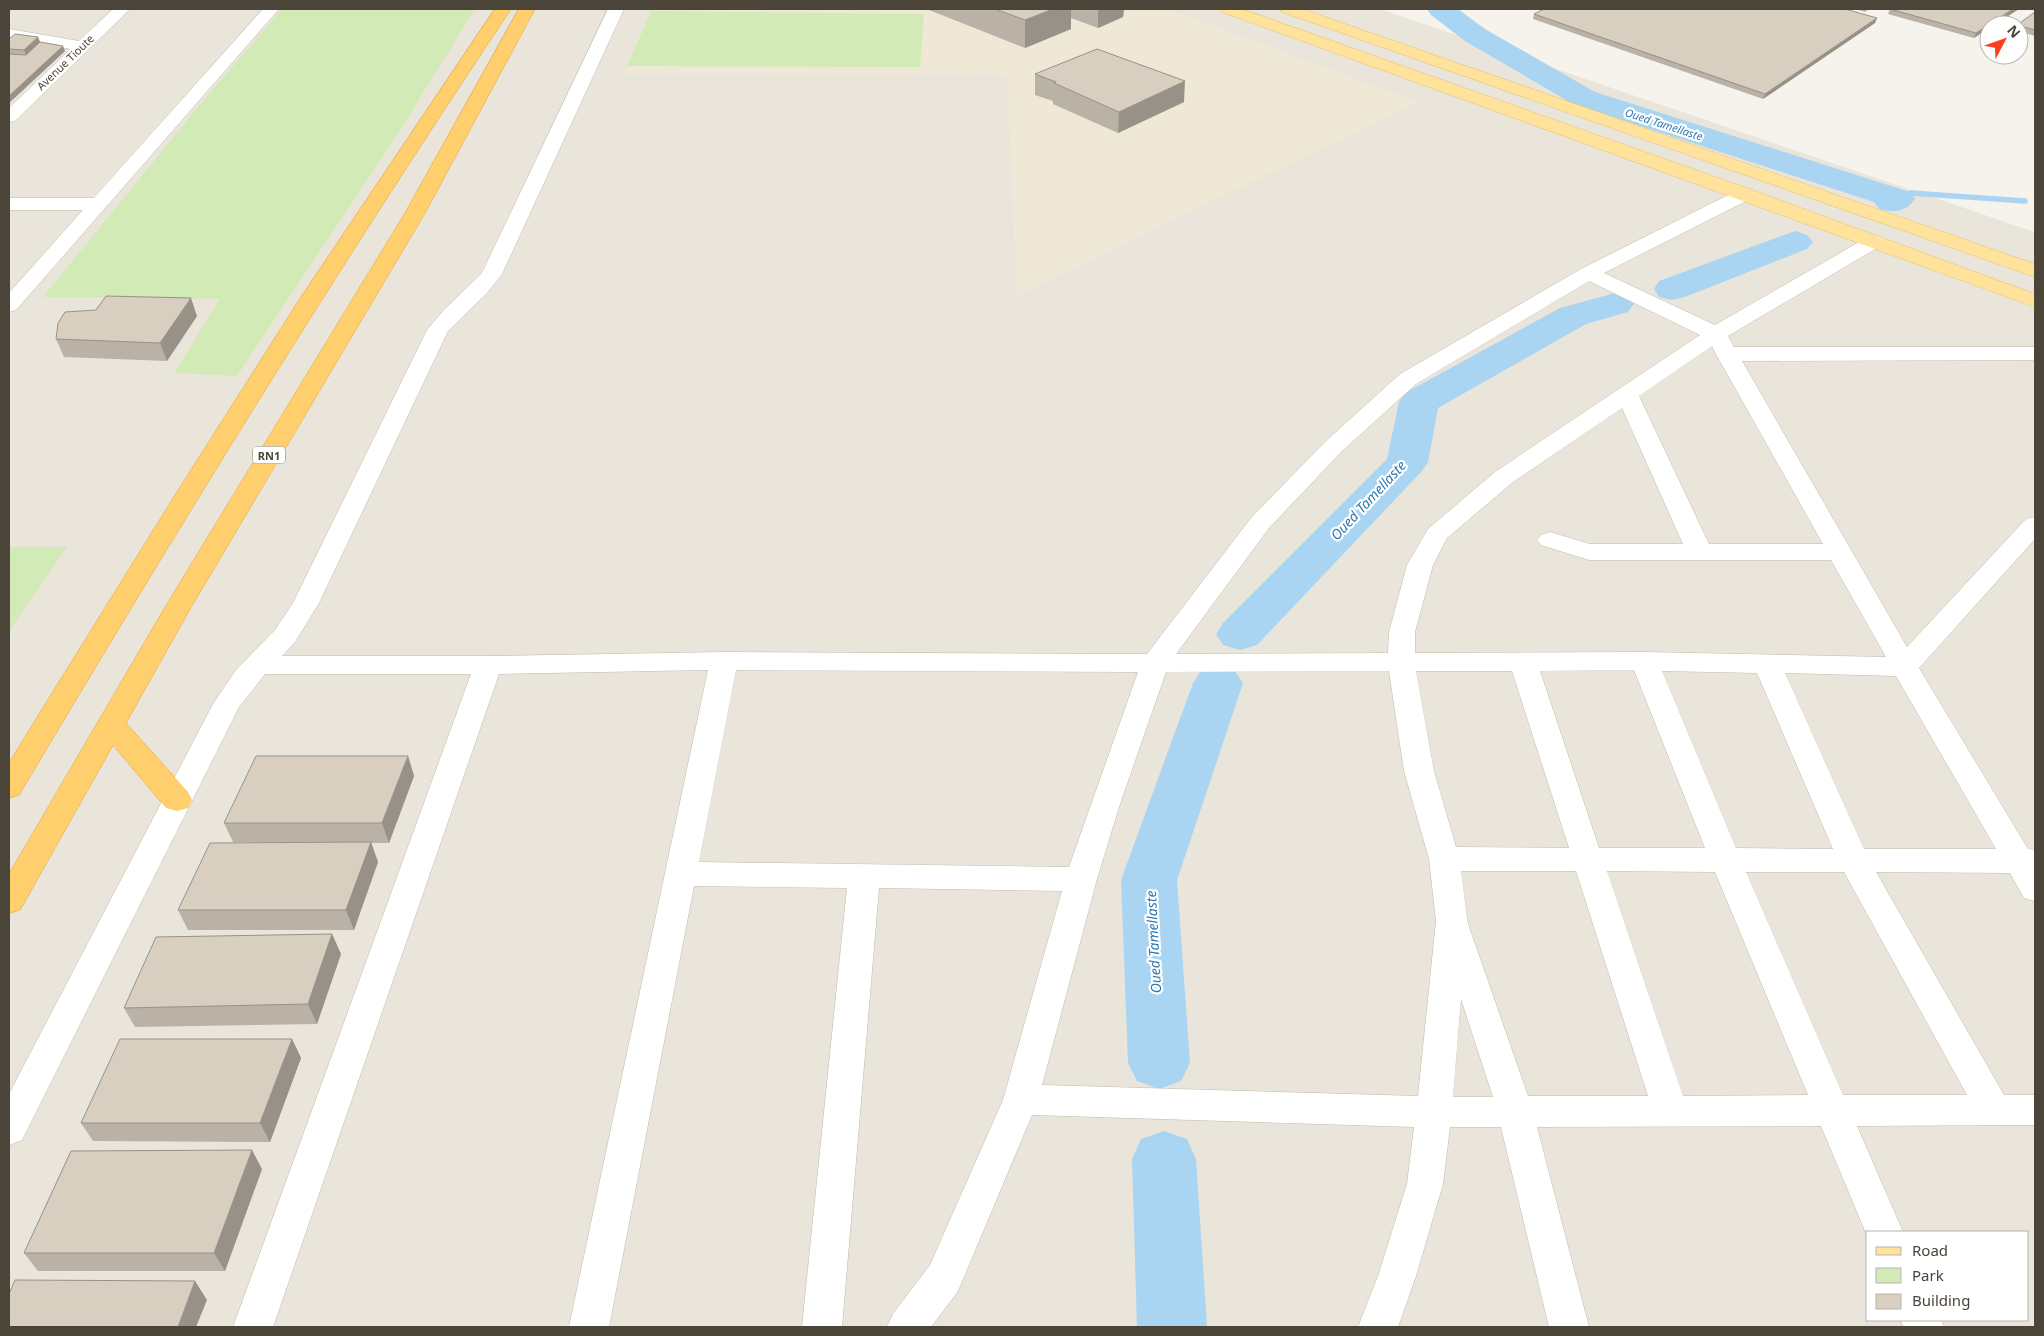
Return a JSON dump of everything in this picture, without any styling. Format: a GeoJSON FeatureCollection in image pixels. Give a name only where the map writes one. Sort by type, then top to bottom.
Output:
{"type":"FeatureCollection","features":[{"type":"Feature","properties":{"kind":"highway"},"geometry":{"type":"LineString","coordinates":[[9,787],[121,599],[305,307],[502,9]]}},
{"type":"Feature","properties":{"kind":"highway","name":"RN1"},"geometry":{"type":"LineString","coordinates":[[9,901],[177,609],[416,213],[527,9]]}},
{"type":"Feature","properties":{"kind":"highway"},"geometry":{"type":"LineString","coordinates":[[110,723],[178,800]]}},
{"type":"Feature","properties":{"kind":"main road"},"geometry":{"type":"LineString","coordinates":[[1228,9],[1875,241],[2035,301]]}},
{"type":"Feature","properties":{"kind":"main road"},"geometry":{"type":"LineString","coordinates":[[1288,9],[2035,271]]}},
{"type":"Feature","properties":{"kind":"street","name":"Avenue Tioute"},"geometry":{"type":"LineString","coordinates":[[9,117],[81,46],[122,9]]}},
{"type":"Feature","properties":{"kind":"street"},"geometry":{"type":"LineString","coordinates":[[9,306],[268,9]]}},
{"type":"Feature","properties":{"kind":"street"},"geometry":{"type":"LineString","coordinates":[[9,1129],[227,704],[258,664],[285,636],[306,603],[438,330],[449,316],[480,289],[492,274],[616,9]]}},
{"type":"Feature","properties":{"kind":"street"},"geometry":{"type":"LineString","coordinates":[[9,34],[81,46]]}},
{"type":"Feature","properties":{"kind":"street"},"geometry":{"type":"LineString","coordinates":[[906,1327],[944,1278],[1021,1100],[1081,879],[1104,807],[1155,663],[1260,523],[1333,447],[1408,379],[1588,273],[1745,194]]}},
{"type":"Feature","properties":{"kind":"street"},"geometry":{"type":"LineString","coordinates":[[9,204],[99,204]]}},
{"type":"Feature","properties":{"kind":"street"},"geometry":{"type":"LineString","coordinates":[[1569,1327],[1515,1111],[1452,921],[1444,860],[1419,771],[1401,662],[1402,632],[1420,565],[1437,534],[1504,477],[1627,394],[1722,344],[1875,241]]}},
{"type":"Feature","properties":{"kind":"street"},"geometry":{"type":"LineString","coordinates":[[1588,273],[1722,344],[2035,353]]}},
{"type":"Feature","properties":{"kind":"street"},"geometry":{"type":"LineString","coordinates":[[1722,344],[1905,666],[2027,861],[2035,890]]}},
{"type":"Feature","properties":{"kind":"street"},"geometry":{"type":"LineString","coordinates":[[1627,394],[1700,553]]}},
{"type":"Feature","properties":{"kind":"street"},"geometry":{"type":"LineString","coordinates":[[258,664],[488,665],[724,661],[1155,663],[1644,661],[1905,666],[2035,524]]}},
{"type":"Feature","properties":{"kind":"street"},"geometry":{"type":"LineString","coordinates":[[1550,540],[1589,552],[1840,552]]}},
{"type":"Feature","properties":{"kind":"street"},"geometry":{"type":"LineString","coordinates":[[589,1327],[724,661]]}},
{"type":"Feature","properties":{"kind":"street"},"geometry":{"type":"LineString","coordinates":[[1644,661],[1726,861],[1884,1231]]}},
{"type":"Feature","properties":{"kind":"street"},"geometry":{"type":"LineString","coordinates":[[1523,662],[1670,1110]]}},
{"type":"Feature","properties":{"kind":"street"},"geometry":{"type":"LineString","coordinates":[[1767,664],[1854,862],[1994,1110]]}},
{"type":"Feature","properties":{"kind":"street"},"geometry":{"type":"LineString","coordinates":[[253,1327],[488,665]]}},
{"type":"Feature","properties":{"kind":"street"},"geometry":{"type":"LineString","coordinates":[[1444,860],[2027,861]]}},
{"type":"Feature","properties":{"kind":"street"},"geometry":{"type":"LineString","coordinates":[[681,874],[864,878],[1081,879]]}},
{"type":"Feature","properties":{"kind":"street"},"geometry":{"type":"LineString","coordinates":[[822,1327],[864,878]]}},
{"type":"Feature","properties":{"kind":"street"},"geometry":{"type":"LineString","coordinates":[[1378,1327],[1397,1276],[1425,1184],[1434,1112],[1452,921]]}},
{"type":"Feature","properties":{"kind":"street"},"geometry":{"type":"LineString","coordinates":[[1021,1100],[1434,1112],[2035,1110]]}},
{"type":"Feature","properties":{"kind":"shaded area"},"geometry":{"type":"Polygon","coordinates":[[[9,9],[1380,9],[2035,232],[2035,1327],[9,1327],[9,9]]]}},
{"type":"Feature","properties":{"kind":"shaded area"},"geometry":{"type":"Polygon","coordinates":[[[652,9],[1168,9],[1417,102],[1017,296],[1007,75],[623,74],[652,9]]]}},
{"type":"Feature","properties":{"kind":"green space"},"geometry":{"type":"Polygon","coordinates":[[[282,9],[475,9],[397,135],[237,376],[174,373],[220,299],[43,297],[202,102],[282,9]]]}},
{"type":"Feature","properties":{"kind":"green space"},"geometry":{"type":"Polygon","coordinates":[[[651,11],[924,14],[920,67],[627,66],[651,11]]]}},
{"type":"Feature","properties":{"kind":"green space"},"geometry":{"type":"Polygon","coordinates":[[[9,547],[67,547],[10,630],[9,630],[9,547]]]}},
{"type":"Feature","properties":{"kind":"building"},"geometry":{"type":"Polygon","coordinates":[[[995,9],[1053,9],[1025,20],[995,9]]]}},
{"type":"Feature","properties":{"kind":"building"},"geometry":{"type":"Polygon","coordinates":[[[1544,9],[1845,9],[1877,18],[1765,94],[1534,14],[1544,9]]]}},
{"type":"Feature","properties":{"kind":"building"},"geometry":{"type":"Polygon","coordinates":[[[1890,9],[2013,9],[2004,15],[1979,15],[1979,31],[1976,33],[1890,9]]]}},
{"type":"Feature","properties":{"kind":"building"},"geometry":{"type":"Polygon","coordinates":[[[2035,12],[2035,30],[2029,28],[2029,16],[2035,12]]]}},
{"type":"Feature","properties":{"kind":"building"},"geometry":{"type":"Polygon","coordinates":[[[15,34],[38,37],[24,50],[9,49],[9,39],[15,34]]]}},
{"type":"Feature","properties":{"kind":"building"},"geometry":{"type":"Polygon","coordinates":[[[40,42],[63,46],[9,96],[9,54],[26,55],[40,42]]]}},
{"type":"Feature","properties":{"kind":"building"},"geometry":{"type":"Polygon","coordinates":[[[1097,49],[1185,81],[1119,112],[1035,74],[1097,49]]]}},
{"type":"Feature","properties":{"kind":"building"},"geometry":{"type":"Polygon","coordinates":[[[106,296],[191,298],[160,343],[56,339],[58,323],[65,312],[96,310],[106,296]]]}},
{"type":"Feature","properties":{"kind":"building"},"geometry":{"type":"Polygon","coordinates":[[[256,756],[408,756],[382,823],[224,823],[256,756]]]}},
{"type":"Feature","properties":{"kind":"building"},"geometry":{"type":"Polygon","coordinates":[[[371,842],[346,910],[178,910],[210,843],[371,842]]]}},
{"type":"Feature","properties":{"kind":"building"},"geometry":{"type":"Polygon","coordinates":[[[332,934],[308,1004],[124,1008],[156,937],[332,934]]]}},
{"type":"Feature","properties":{"kind":"building"},"geometry":{"type":"Polygon","coordinates":[[[120,1039],[292,1039],[260,1123],[81,1123],[120,1039]]]}},
{"type":"Feature","properties":{"kind":"building"},"geometry":{"type":"Polygon","coordinates":[[[252,1150],[214,1253],[24,1253],[71,1151],[252,1150]]]}},
{"type":"Feature","properties":{"kind":"building"},"geometry":{"type":"Polygon","coordinates":[[[15,1280],[195,1281],[178,1327],[9,1327],[9,1294],[15,1280]]]}},
{"type":"Feature","properties":{"kind":"waterway","name":"Oued Tamellaste"},"geometry":{"type":"LineString","coordinates":[[1441,9],[1475,35],[1584,98],[1898,199],[1891,202]]}},
{"type":"Feature","properties":{"kind":"waterway"},"geometry":{"type":"LineString","coordinates":[[1898,199],[1911,193],[2025,201]]}},
{"type":"Feature","properties":{"kind":"waterway","name":"Oued Tamellaste"},"geometry":{"type":"LineString","coordinates":[[1672,289],[1795,242]]}},
{"type":"Feature","properties":{"kind":"waterway","name":"Oued Tamellaste"},"geometry":{"type":"LineString","coordinates":[[1240,634],[1407,462],[1419,402],[1573,316],[1615,304]]}},
{"type":"Feature","properties":{"kind":"waterway","name":"Oued Tamellaste"},"geometry":{"type":"LineString","coordinates":[[1159,1063],[1149,880],[1218,683]]}},
{"type":"Feature","properties":{"kind":"waterway","name":"Oued Tamellaste"},"geometry":{"type":"LineString","coordinates":[[1164,1159],[1172,1327]]}}]}
